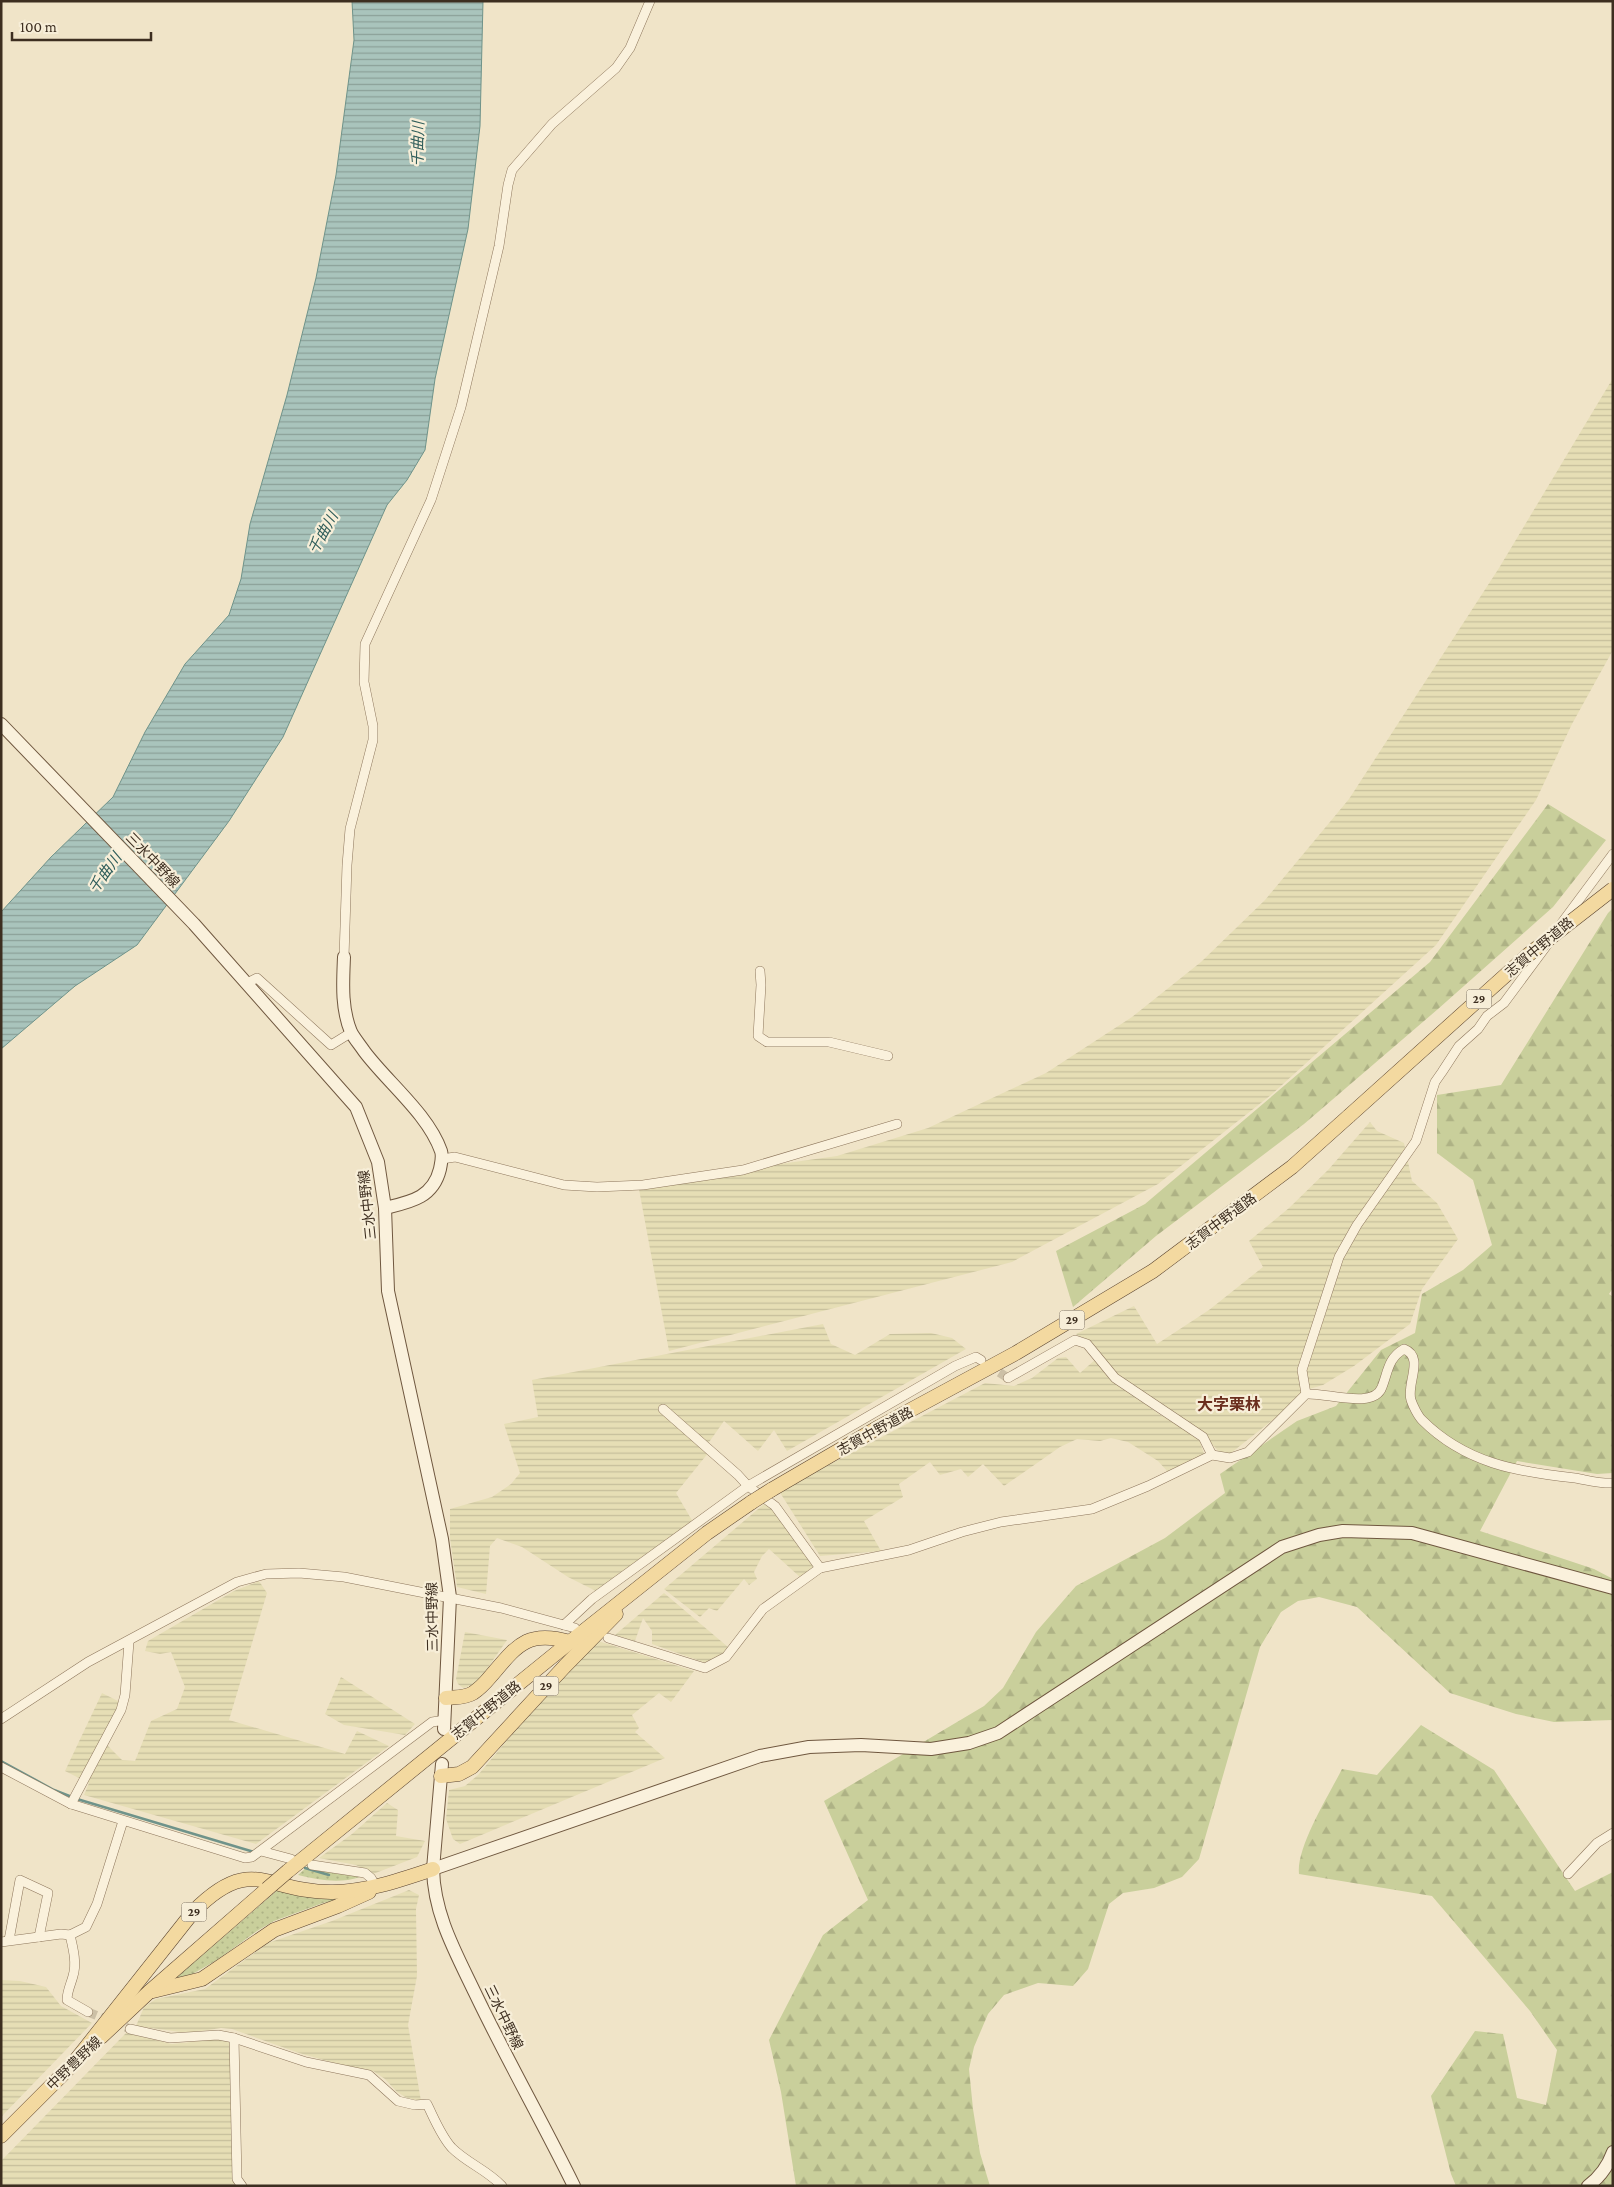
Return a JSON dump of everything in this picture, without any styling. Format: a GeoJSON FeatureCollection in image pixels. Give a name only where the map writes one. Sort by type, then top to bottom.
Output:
{"type":"FeatureCollection","features":[{"type":"Feature","properties":{"kind":"main road","name":"志賀中野道路"},"geometry":{"type":"LineString","coordinates":[[149,1992],[267,1889],[289,1865],[707,1533],[771,1490],[879,1427],[1016,1353],[1153,1271],[1292,1168],[1528,955],[1613,889]]}},
{"type":"Feature","properties":{"kind":"main road","name":"29"},"geometry":{"type":"LineString","coordinates":[[441,1770],[452,1776],[466,1771],[480,1760],[645,1582]]}},
{"type":"Feature","properties":{"kind":"main road"},"geometry":{"type":"LineString","coordinates":[[446,1698],[460,1697],[473,1693],[526,1640],[548,1636],[570,1642]]}},
{"type":"Feature","properties":{"kind":"main road","name":"29"},"geometry":{"type":"LineString","coordinates":[[149,1992],[202,1979],[274,1930],[346,1903],[376,1888],[433,1869]]}},
{"type":"Feature","properties":{"kind":"main road","name":"29"},"geometry":{"type":"LineString","coordinates":[[72,2065],[166,1944],[193,1912],[217,1890],[239,1880],[250,1878],[331,1892],[376,1888]]}},
{"type":"Feature","properties":{"kind":"main road","name":"中野豊野線"},"geometry":{"type":"LineString","coordinates":[[1,2136],[149,1992]]}},
{"type":"Feature","properties":{"kind":"street"},"geometry":{"type":"LineString","coordinates":[[385,1208],[410,1202],[430,1191],[438,1177],[442,1160],[441,1151],[423,1119],[374,1064],[352,1032],[343,1001],[347,865],[350,829],[373,740],[373,726],[364,682],[365,644],[431,500],[461,407],[499,246],[512,170],[552,124],[616,68],[630,48],[650,1]]}},
{"type":"Feature","properties":{"kind":"street","name":"三水中野線"},"geometry":{"type":"LineString","coordinates":[[1,724],[194,924],[356,1107],[378,1162],[385,1208],[388,1291],[442,1539],[450,1597],[445,1725]]}},
{"type":"Feature","properties":{"kind":"street"},"geometry":{"type":"LineString","coordinates":[[1306,1394],[1302,1370],[1339,1257],[1357,1226],[1416,1141],[1435,1082],[1459,1046],[1478,1029],[1487,1016],[1504,1003],[1613,854]]}},
{"type":"Feature","properties":{"kind":"street"},"geometry":{"type":"LineString","coordinates":[[760,971],[758,1036],[767,1042],[829,1042],[888,1056]]}},
{"type":"Feature","properties":{"kind":"street"},"geometry":{"type":"LineString","coordinates":[[247,983],[257,978],[331,1045],[352,1032]]}},
{"type":"Feature","properties":{"kind":"street"},"geometry":{"type":"LineString","coordinates":[[442,1160],[455,1156],[564,1185],[597,1187],[643,1185],[743,1170],[896,1124]]}},
{"type":"Feature","properties":{"kind":"street"},"geometry":{"type":"LineString","coordinates":[[1008,1378],[1076,1340],[1087,1344],[1115,1378],[1203,1437],[1212,1456]]}},
{"type":"Feature","properties":{"kind":"street"},"geometry":{"type":"LineString","coordinates":[[1306,1394],[1368,1400],[1382,1390],[1390,1361],[1395,1353],[1404,1349],[1409,1351],[1414,1359],[1410,1399],[1421,1419],[1465,1452],[1497,1465],[1532,1472],[1613,1483]]}},
{"type":"Feature","properties":{"kind":"street"},"geometry":{"type":"LineString","coordinates":[[564,1625],[592,1599],[748,1486],[955,1366],[976,1357],[981,1360]]}},
{"type":"Feature","properties":{"kind":"street"},"geometry":{"type":"LineString","coordinates":[[608,1638],[705,1668],[726,1657],[763,1609],[820,1568],[909,1550],[962,1532],[1001,1522],[1092,1509],[1148,1486],[1212,1456],[1230,1458],[1248,1452],[1306,1394]]}},
{"type":"Feature","properties":{"kind":"street"},"geometry":{"type":"LineString","coordinates":[[662,1409],[738,1475],[748,1486],[776,1506],[820,1568]]}},
{"type":"Feature","properties":{"kind":"street"},"geometry":{"type":"LineString","coordinates":[[433,1869],[760,1756],[809,1747],[861,1745],[931,1749],[970,1743],[998,1733],[1282,1547],[1319,1535],[1343,1531],[1412,1533],[1613,1588]]}},
{"type":"Feature","properties":{"kind":"street"},"geometry":{"type":"LineString","coordinates":[[1,1719],[88,1662],[129,1642],[237,1582],[266,1574],[344,1577],[501,1608],[575,1628]]}},
{"type":"Feature","properties":{"kind":"street"},"geometry":{"type":"LineString","coordinates":[[71,1804],[121,1710],[125,1694],[129,1642]]}},
{"type":"Feature","properties":{"kind":"street"},"geometry":{"type":"LineString","coordinates":[[1,1767],[71,1804],[246,1858],[259,1853],[432,1722],[445,1725]]}},
{"type":"Feature","properties":{"kind":"street","name":"三水中野線"},"geometry":{"type":"LineString","coordinates":[[441,1770],[433,1869],[434,1885],[442,1924],[500,2044],[574,2186]]}},
{"type":"Feature","properties":{"kind":"street"},"geometry":{"type":"LineString","coordinates":[[39,1936],[48,1893],[20,1880],[5,1941],[39,1936],[70,1935],[86,1927],[98,1904],[99,1893],[123,1821]]}},
{"type":"Feature","properties":{"kind":"street"},"geometry":{"type":"LineString","coordinates":[[1568,1874],[1597,1843],[1613,1833]]}},
{"type":"Feature","properties":{"kind":"street"},"geometry":{"type":"LineString","coordinates":[[259,1853],[289,1865]]}},
{"type":"Feature","properties":{"kind":"street"},"geometry":{"type":"LineString","coordinates":[[312,1865],[365,1873],[371,1878],[376,1888]]}},
{"type":"Feature","properties":{"kind":"street"},"geometry":{"type":"LineString","coordinates":[[70,1935],[75,1958],[74,1975],[67,1991],[67,2000],[88,2012]]}},
{"type":"Feature","properties":{"kind":"street"},"geometry":{"type":"LineString","coordinates":[[130,2029],[170,2038],[218,2035],[234,2038],[306,2062],[369,2075],[398,2101],[415,2105],[428,2104],[435,2122],[452,2148],[493,2176],[502,2186]]}},
{"type":"Feature","properties":{"kind":"street"},"geometry":{"type":"LineString","coordinates":[[234,2038],[237,2179],[242,2186]]}},
{"type":"Feature","properties":{"kind":"street"},"geometry":{"type":"LineString","coordinates":[[1588,2186],[1597,2179],[1609,2162],[1613,2152]]}},
{"type":"Feature","properties":{"kind":"shaded area"},"geometry":{"type":"Polygon","coordinates":[[[1613,378],[1613,650],[1572,724],[1536,800],[1436,945],[1271,1095],[1158,1184],[1012,1262],[669,1351],[638,1184],[837,1156],[928,1128],[1046,1073],[1132,1017],[1201,962],[1265,900],[1349,799],[1499,568],[1613,378]]]}},
{"type":"Feature","properties":{"kind":"shaded area"},"geometry":{"type":"Polygon","coordinates":[[[1370,1122],[1377,1131],[1404,1143],[1412,1181],[1437,1203],[1458,1239],[1422,1289],[1410,1324],[1354,1366],[1323,1385],[1306,1390],[1279,1415],[1231,1453],[1219,1452],[1205,1436],[1114,1375],[1094,1347],[1076,1334],[1134,1306],[1157,1344],[1209,1310],[1263,1267],[1249,1241],[1289,1208],[1328,1170],[1370,1122]]]}},
{"type":"Feature","properties":{"kind":"shaded area"},"geometry":{"type":"Polygon","coordinates":[[[823,1324],[831,1344],[855,1355],[890,1334],[931,1333],[952,1338],[966,1349],[787,1451],[774,1430],[758,1451],[724,1421],[707,1445],[709,1452],[676,1493],[693,1522],[596,1591],[568,1577],[522,1547],[497,1538],[490,1546],[486,1594],[457,1587],[450,1538],[450,1509],[492,1497],[511,1484],[520,1473],[504,1424],[538,1417],[532,1380],[823,1324]]]}},
{"type":"Feature","properties":{"kind":"shaded area"},"geometry":{"type":"Polygon","coordinates":[[[1066,1357],[1080,1373],[1096,1359],[1157,1413],[1198,1436],[1204,1454],[1168,1472],[1158,1461],[1128,1442],[1111,1438],[1100,1441],[1077,1439],[1060,1447],[1004,1486],[983,1464],[968,1477],[961,1469],[940,1475],[930,1462],[899,1484],[903,1497],[864,1521],[881,1551],[820,1556],[779,1491],[985,1383],[1014,1386],[1032,1378],[1058,1358],[1066,1357]]]}},
{"type":"Feature","properties":{"kind":"shaded area"},"geometry":{"type":"Polygon","coordinates":[[[764,1504],[776,1511],[815,1566],[801,1578],[769,1549],[762,1556],[754,1572],[757,1579],[749,1585],[744,1579],[717,1611],[709,1608],[700,1617],[664,1589],[764,1504]]]}},
{"type":"Feature","properties":{"kind":"shaded area"},"geometry":{"type":"Polygon","coordinates":[[[259,1581],[267,1593],[229,1720],[345,1754],[357,1731],[389,1746],[256,1844],[84,1795],[89,1783],[65,1771],[102,1693],[120,1702],[104,1742],[122,1760],[135,1761],[151,1721],[177,1709],[185,1687],[171,1652],[160,1654],[145,1651],[148,1641],[234,1591],[259,1581]]]}},
{"type":"Feature","properties":{"kind":"shaded area"},"geometry":{"type":"Polygon","coordinates":[[[664,1593],[728,1647],[723,1655],[711,1662],[703,1662],[652,1644],[652,1631],[643,1618],[635,1641],[615,1635],[664,1593]]]}},
{"type":"Feature","properties":{"kind":"shaded area"},"geometry":{"type":"Polygon","coordinates":[[[465,1632],[507,1640],[480,1679],[471,1686],[463,1688],[456,1679],[465,1632]]]}},
{"type":"Feature","properties":{"kind":"shaded area"},"geometry":{"type":"Polygon","coordinates":[[[598,1641],[694,1671],[671,1702],[659,1693],[632,1715],[639,1728],[635,1732],[665,1758],[460,1844],[453,1839],[446,1819],[449,1790],[465,1786],[478,1775],[550,1689],[598,1641]]]}},
{"type":"Feature","properties":{"kind":"shaded area"},"geometry":{"type":"Polygon","coordinates":[[[341,1677],[415,1724],[405,1735],[344,1725],[325,1714],[341,1677]]]}},
{"type":"Feature","properties":{"kind":"shaded area"},"geometry":{"type":"Polygon","coordinates":[[[387,1803],[398,1810],[396,1836],[425,1841],[417,1857],[373,1874],[356,1865],[319,1858],[352,1834],[387,1803]]]}},
{"type":"Feature","properties":{"kind":"shaded area"},"geometry":{"type":"Polygon","coordinates":[[[409,1890],[419,1895],[416,1909],[417,1976],[408,2025],[421,2101],[407,2098],[397,2092],[385,2079],[373,2071],[299,2053],[232,2029],[221,2028],[188,2033],[136,2026],[144,2007],[156,1999],[205,1989],[268,1943],[332,1921],[409,1890]]]}},
{"type":"Feature","properties":{"kind":"shaded area"},"geometry":{"type":"Polygon","coordinates":[[[1,1980],[20,1981],[46,1987],[61,2006],[92,2023],[1,2117],[1,1980]]]}},
{"type":"Feature","properties":{"kind":"shaded area"},"geometry":{"type":"Polygon","coordinates":[[[126,2033],[172,2044],[229,2038],[231,2041],[239,2186],[1,2186],[1,2161],[126,2033]]]}},
{"type":"Feature","properties":{"kind":"green space"},"geometry":{"type":"Polygon","coordinates":[[[1548,804],[1606,840],[1553,907],[1304,1124],[1156,1236],[1073,1307],[1056,1251],[1145,1204],[1430,962],[1548,804]]]}},
{"type":"Feature","properties":{"kind":"green space"},"geometry":{"type":"Polygon","coordinates":[[[1613,908],[1613,1288],[1609,1294],[1613,1297],[1613,1473],[1597,1474],[1517,1461],[1480,1531],[1594,1569],[1613,1579],[1613,1720],[1554,1722],[1516,1714],[1450,1693],[1357,1607],[1319,1597],[1298,1601],[1281,1612],[1260,1647],[1199,1859],[1182,1877],[1154,1888],[1123,1893],[1109,1904],[1088,1969],[1073,1986],[1038,1983],[1004,1995],[988,2014],[974,2047],[969,2069],[980,2153],[990,2186],[796,2186],[781,2092],[769,2040],[823,1935],[868,1900],[824,1801],[984,1706],[1003,1688],[1036,1632],[1076,1586],[1165,1538],[1225,1493],[1220,1474],[1297,1421],[1336,1406],[1381,1350],[1415,1333],[1422,1294],[1463,1270],[1492,1245],[1473,1180],[1437,1153],[1437,1095],[1501,1085],[1608,913],[1613,908]]]}},
{"type":"Feature","properties":{"kind":"green space"},"geometry":{"type":"Polygon","coordinates":[[[1421,1725],[1494,1770],[1575,1891],[1613,1872],[1613,2186],[1456,2186],[1451,2174],[1431,2096],[1475,2031],[1503,2034],[1517,2098],[1546,2105],[1557,2050],[1530,2011],[1432,1896],[1299,1874],[1299,1863],[1308,1836],[1342,1769],[1377,1775],[1421,1725]]]}},
{"type":"Feature","properties":{"kind":"green space"},"geometry":{"type":"Polygon","coordinates":[[[308,1866],[360,1877],[337,1881],[298,1875],[308,1866]]]}},
{"type":"Feature","properties":{"kind":"green space"},"geometry":{"type":"Polygon","coordinates":[[[280,1888],[348,1897],[323,1903],[274,1921],[217,1960],[182,1980],[175,1979],[280,1888]]]}},
{"type":"Feature","properties":{"kind":"water","name":"千曲川"},"geometry":{"type":"Polygon","coordinates":[[[352,1],[483,1],[480,126],[468,229],[435,379],[425,450],[407,480],[387,505],[283,737],[229,821],[137,945],[75,986],[1,1049],[1,912],[51,857],[113,797],[145,732],[185,664],[229,615],[241,579],[250,524],[287,395],[316,278],[336,175],[354,40],[352,1]]]}},
{"type":"Feature","properties":{"kind":"waterway"},"geometry":{"type":"LineString","coordinates":[[1,1761],[54,1790],[72,1797]]}},
{"type":"Feature","properties":{"kind":"waterway"},"geometry":{"type":"LineString","coordinates":[[77,1799],[254,1852]]}},
{"type":"Feature","properties":{"kind":"waterway"},"geometry":{"type":"LineString","coordinates":[[305,1868],[329,1875]]}},
{"type":"Feature","properties":{"kind":"tunnel"},"geometry":{"type":"LineString","coordinates":[[988,1365],[1008,1378]]}},
{"type":"Feature","properties":{"kind":"tunnel"},"geometry":{"type":"LineString","coordinates":[[88,2012],[130,2029]]}},
{"type":"Feature","properties":{"kind":"district","name":"大字栗林"},"geometry":{"type":"Point","coordinates":[1229,1404]}}]}
